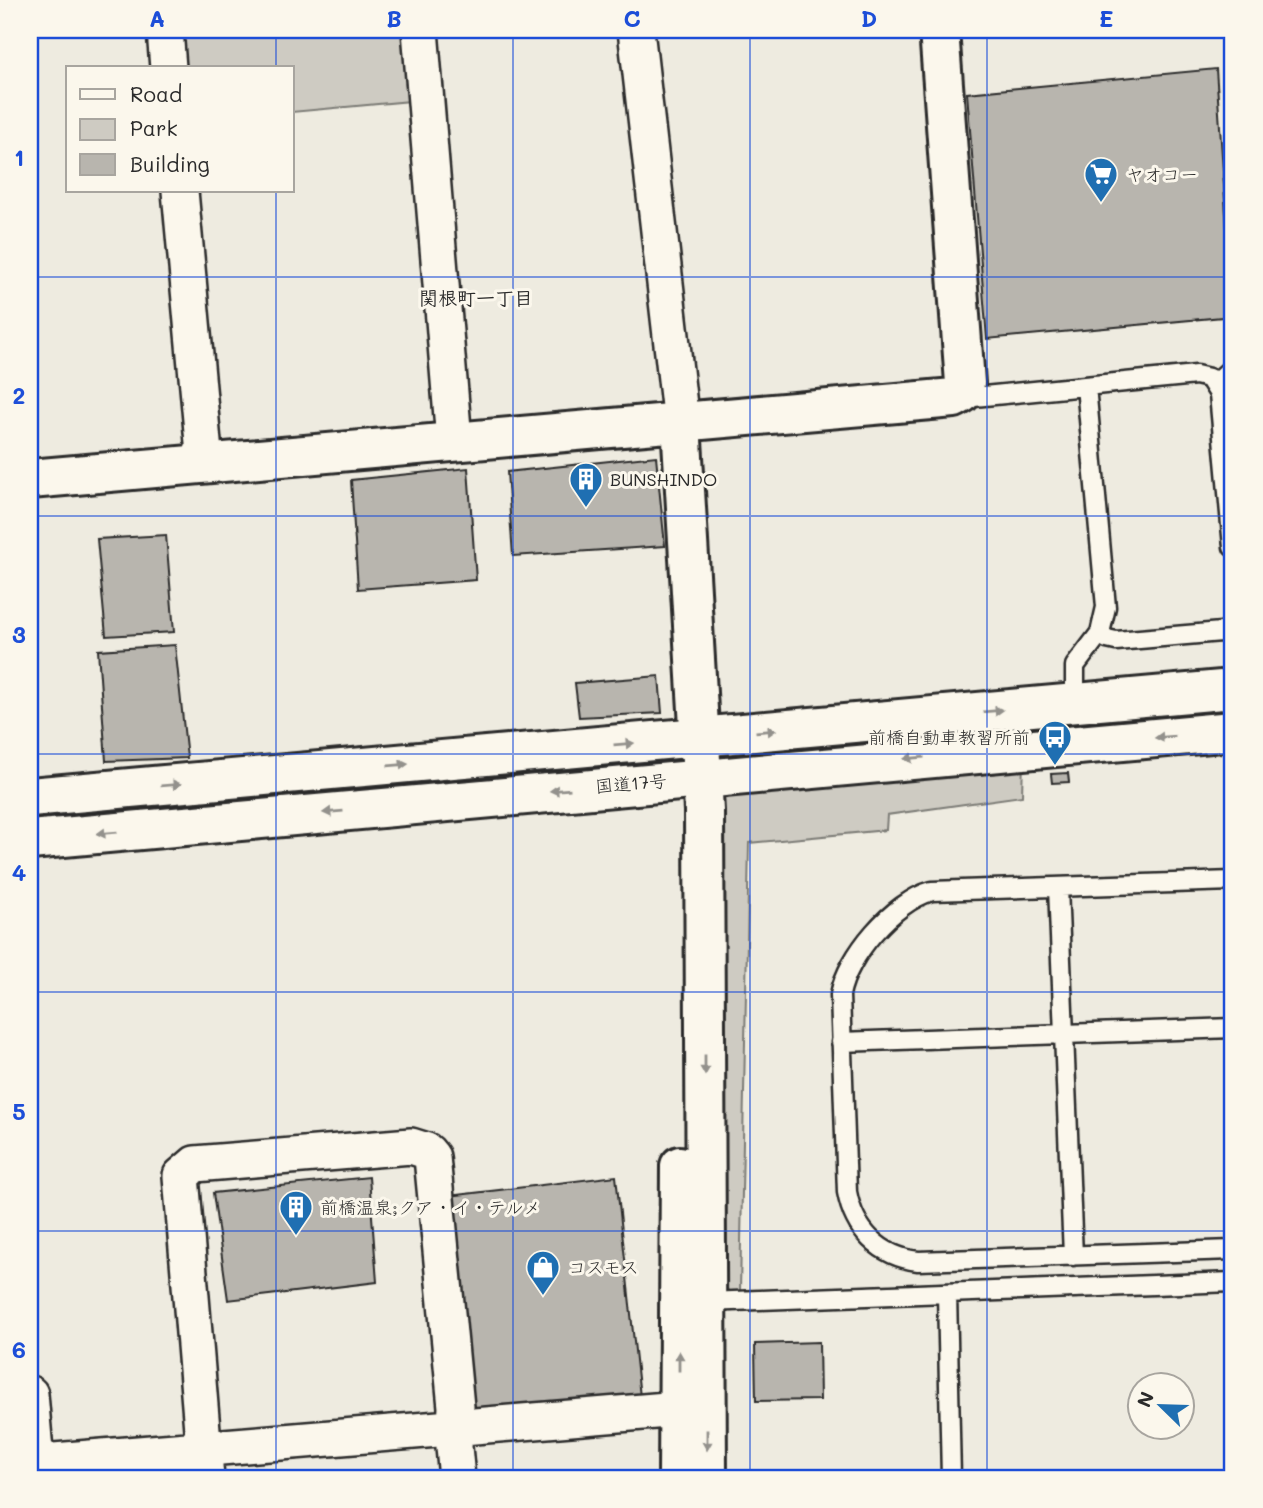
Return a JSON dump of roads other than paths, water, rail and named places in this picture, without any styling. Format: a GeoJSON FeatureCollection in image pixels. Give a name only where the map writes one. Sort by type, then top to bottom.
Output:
{"type":"FeatureCollection","features":[{"type":"Feature","properties":{"kind":"main road"},"geometry":{"type":"LineString","coordinates":[[30,479],[954,398],[961,394],[965,383],[939,30]]}},
{"type":"Feature","properties":{"kind":"main road"},"geometry":{"type":"LineString","coordinates":[[681,423],[701,777],[707,1302],[706,1478]]}},
{"type":"Feature","properties":{"kind":"main road"},"geometry":{"type":"LineString","coordinates":[[30,797],[1233,690]]}},
{"type":"Feature","properties":{"kind":"main road","name":"国道17号"},"geometry":{"type":"LineString","coordinates":[[30,840],[701,777],[1233,731]]}},
{"type":"Feature","properties":{"kind":"main road"},"geometry":{"type":"LineString","coordinates":[[678,1478],[681,1042],[693,821],[701,777]]}},
{"type":"Feature","properties":{"kind":"street"},"geometry":{"type":"LineString","coordinates":[[165,30],[168,66]]}},
{"type":"Feature","properties":{"kind":"street"},"geometry":{"type":"LineString","coordinates":[[420,30],[454,441]]}},
{"type":"Feature","properties":{"kind":"street"},"geometry":{"type":"LineString","coordinates":[[636,30],[681,423]]}},
{"type":"Feature","properties":{"kind":"street"},"geometry":{"type":"LineString","coordinates":[[180,192],[205,464]]}},
{"type":"Feature","properties":{"kind":"street"},"geometry":{"type":"LineString","coordinates":[[204,1462],[181,1176],[195,1164],[411,1146],[427,1151],[432,1157],[456,1408],[457,1478]]}},
{"type":"Feature","properties":{"kind":"street"},"geometry":{"type":"LineString","coordinates":[[30,1394],[33,1463],[204,1462],[455,1428],[679,1409]]}},
{"type":"Feature","properties":{"kind":"lane"},"geometry":{"type":"LineString","coordinates":[[1215,383],[1233,367]]}},
{"type":"Feature","properties":{"kind":"lane"},"geometry":{"type":"LineString","coordinates":[[961,394],[974,397],[1196,375],[1209,378],[1215,383],[1219,394],[1233,547]]}},
{"type":"Feature","properties":{"kind":"lane"},"geometry":{"type":"LineString","coordinates":[[1075,703],[1075,666],[1100,633],[1106,607],[1086,386]]}},
{"type":"Feature","properties":{"kind":"lane"},"geometry":{"type":"LineString","coordinates":[[1100,633],[1107,639],[1116,641],[1233,631]]}},
{"type":"Feature","properties":{"kind":"lane"},"geometry":{"type":"LineString","coordinates":[[1233,880],[955,889],[917,895],[890,918],[850,964],[840,995],[847,1192],[850,1210],[865,1235],[889,1253],[918,1261],[1233,1250]]}},
{"type":"Feature","properties":{"kind":"lane"},"geometry":{"type":"LineString","coordinates":[[1058,887],[1073,1256]]}},
{"type":"Feature","properties":{"kind":"lane"},"geometry":{"type":"LineString","coordinates":[[841,1042],[1233,1028]]}},
{"type":"Feature","properties":{"kind":"lane"},"geometry":{"type":"LineString","coordinates":[[707,1302],[1233,1282]]}},
{"type":"Feature","properties":{"kind":"lane"},"geometry":{"type":"LineString","coordinates":[[947,1293],[951,1478]]}},
{"type":"Feature","properties":{"kind":"place","name":"ヤオコー"},"geometry":{"type":"Point","coordinates":[1101,204]}},
{"type":"Feature","properties":{"kind":"place","name":"BUNSHINDO"},"geometry":{"type":"Point","coordinates":[586,509]}},
{"type":"Feature","properties":{"kind":"place","name":"前橋自動車教習所前"},"geometry":{"type":"Point","coordinates":[1055,767]}},
{"type":"Feature","properties":{"kind":"place","name":"前橋温泉;クア・イ・テルメ"},"geometry":{"type":"Point","coordinates":[296,1237]}},
{"type":"Feature","properties":{"kind":"place","name":"コスモス"},"geometry":{"type":"Point","coordinates":[543,1297]}},
{"type":"Feature","properties":{"kind":"district","name":"関根町一丁目"},"geometry":{"type":"Point","coordinates":[476,297]}}]}
